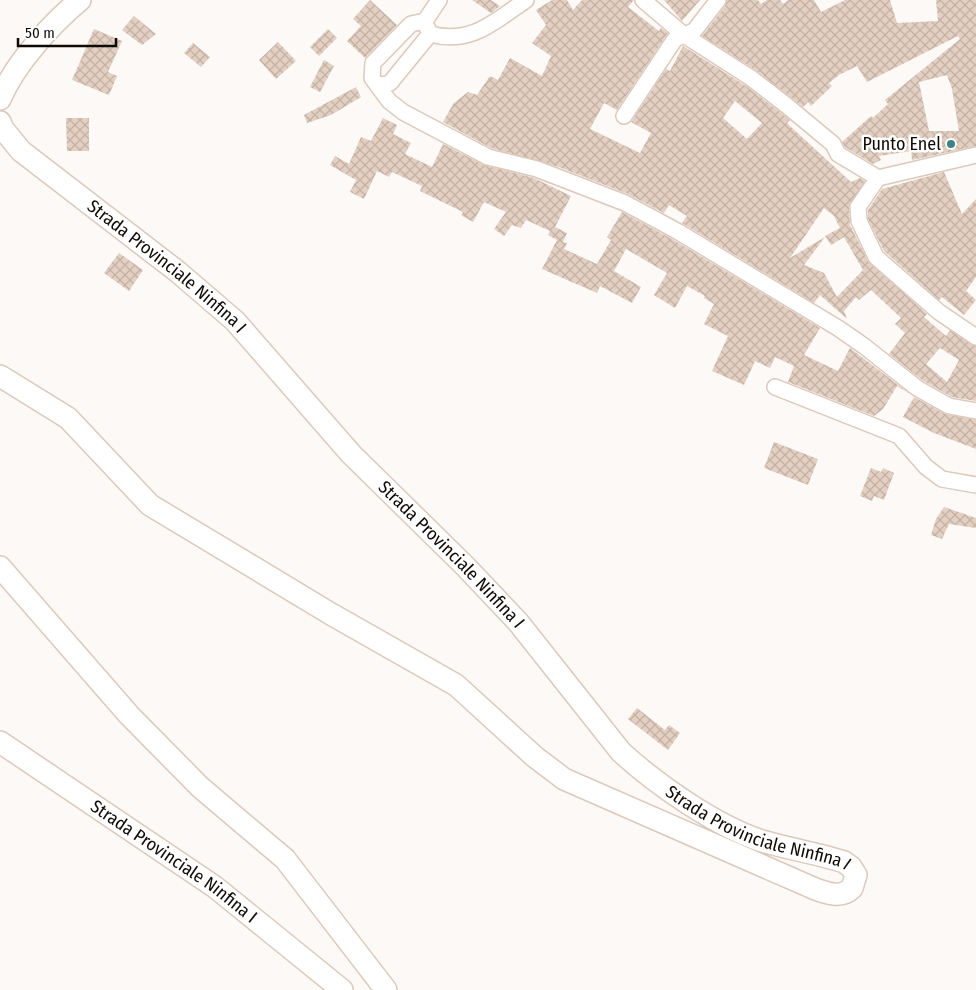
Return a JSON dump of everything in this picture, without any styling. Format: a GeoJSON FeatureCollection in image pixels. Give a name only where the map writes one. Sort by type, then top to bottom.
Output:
{"type":"FeatureCollection","features":[{"type":"Feature","properties":{"kind":"street"},"geometry":{"type":"LineString","coordinates":[[0,99],[11,78],[58,18],[80,0]]}},
{"type":"Feature","properties":{"kind":"street"},"geometry":{"type":"LineString","coordinates":[[377,84],[390,83],[428,27],[439,0]]}},
{"type":"Feature","properties":{"kind":"street"},"geometry":{"type":"LineString","coordinates":[[526,0],[491,24],[462,37],[446,38],[428,27],[411,24],[373,63],[372,78],[389,101],[403,112],[488,157],[537,169],[624,203],[677,231],[864,346],[917,388],[949,406],[976,411]]}},
{"type":"Feature","properties":{"kind":"street"},"geometry":{"type":"LineString","coordinates":[[643,0],[684,35],[751,78],[833,144],[838,154],[878,178]]}},
{"type":"Feature","properties":{"kind":"street"},"geometry":{"type":"LineString","coordinates":[[624,116],[674,39],[694,30],[718,0]]}},
{"type":"Feature","properties":{"kind":"street","name":"Strada Provinciale Ninfina I"},"geometry":{"type":"LineString","coordinates":[[0,122],[3,130],[21,151],[178,272],[236,321],[351,454],[505,608],[622,752],[640,769],[683,799],[746,834],[762,841],[844,862],[851,867],[856,875],[852,888],[842,895],[820,891],[564,779],[535,757],[456,685],[338,619],[150,505],[68,418],[0,376]]}},
{"type":"Feature","properties":{"kind":"street"},"geometry":{"type":"LineString","coordinates":[[976,155],[878,178],[858,207],[859,221],[876,257],[939,312],[976,338]]}},
{"type":"Feature","properties":{"kind":"street"},"geometry":{"type":"LineString","coordinates":[[776,387],[898,436],[926,467],[942,479],[976,486]]}},
{"type":"Feature","properties":{"kind":"street"},"geometry":{"type":"LineString","coordinates":[[0,567],[128,715],[200,787],[285,859],[386,990]]}},
{"type":"Feature","properties":{"kind":"street","name":"Strada Provinciale Ninfina I"},"geometry":{"type":"LineString","coordinates":[[0,742],[215,887],[342,990]]}},
{"type":"Feature","properties":{"kind":"building"},"geometry":{"type":"Polygon","coordinates":[[[370,0],[397,25],[365,58],[347,41],[361,26],[353,19],[370,0]]]}},
{"type":"Feature","properties":{"kind":"building"},"geometry":{"type":"Polygon","coordinates":[[[472,0],[491,0],[500,6],[491,13],[472,0]]]}},
{"type":"Feature","properties":{"kind":"building"},"geometry":{"type":"Polygon","coordinates":[[[552,0],[567,0],[573,10],[582,0],[634,0],[628,7],[659,31],[661,28],[668,33],[617,110],[604,103],[590,129],[640,153],[651,133],[631,122],[666,69],[670,71],[683,46],[746,86],[790,120],[787,123],[851,182],[860,178],[865,181],[849,208],[850,225],[868,261],[927,314],[924,317],[946,336],[950,330],[976,346],[976,401],[952,397],[922,380],[889,354],[905,333],[895,324],[901,318],[871,290],[859,300],[856,297],[844,311],[847,319],[820,295],[814,303],[682,223],[687,216],[669,205],[664,213],[628,194],[559,167],[491,148],[443,122],[453,104],[468,92],[477,95],[490,76],[498,80],[510,58],[542,76],[551,56],[532,43],[546,25],[536,10],[552,0]],[[735,101],[723,118],[747,139],[762,123],[735,101]],[[824,208],[790,258],[825,237],[804,265],[824,273],[837,297],[863,270],[844,237],[831,245],[825,236],[840,228],[834,216],[824,208]],[[940,348],[926,364],[947,382],[959,360],[940,348]]]}},
{"type":"Feature","properties":{"kind":"building"},"geometry":{"type":"Polygon","coordinates":[[[664,0],[700,0],[682,21],[664,0]]]}},
{"type":"Feature","properties":{"kind":"building"},"geometry":{"type":"Polygon","coordinates":[[[727,0],[758,0],[761,4],[767,0],[780,0],[783,4],[788,0],[814,0],[821,12],[845,0],[890,0],[897,23],[938,21],[936,0],[976,0],[976,146],[912,160],[911,151],[879,156],[881,160],[873,164],[845,147],[842,142],[871,116],[873,118],[888,104],[885,100],[960,39],[958,36],[867,82],[857,66],[839,75],[829,83],[832,86],[811,106],[808,102],[803,107],[757,71],[702,36],[725,6],[727,0]],[[947,75],[919,82],[929,131],[959,131],[952,89],[947,75]]]}},
{"type":"Feature","properties":{"kind":"building"},"geometry":{"type":"Polygon","coordinates":[[[134,16],[156,34],[142,45],[122,30],[134,16]]]}},
{"type":"Feature","properties":{"kind":"building"},"geometry":{"type":"Polygon","coordinates":[[[94,29],[122,41],[108,72],[117,76],[109,95],[72,80],[94,29]]]}},
{"type":"Feature","properties":{"kind":"building"},"geometry":{"type":"Polygon","coordinates":[[[328,29],[337,38],[319,56],[310,47],[328,29]]]}},
{"type":"Feature","properties":{"kind":"building"},"geometry":{"type":"Polygon","coordinates":[[[278,42],[296,61],[276,79],[259,60],[278,42]]]}},
{"type":"Feature","properties":{"kind":"building"},"geometry":{"type":"Polygon","coordinates":[[[193,43],[210,57],[201,67],[184,53],[193,43]]]}},
{"type":"Feature","properties":{"kind":"building"},"geometry":{"type":"Polygon","coordinates":[[[324,60],[334,66],[320,92],[310,87],[324,60]]]}},
{"type":"Feature","properties":{"kind":"building"},"geometry":{"type":"Polygon","coordinates":[[[356,87],[361,97],[331,115],[307,123],[304,115],[356,87]]]}},
{"type":"Feature","properties":{"kind":"building"},"geometry":{"type":"Polygon","coordinates":[[[66,118],[89,118],[89,151],[67,151],[66,118]]]}},
{"type":"Feature","properties":{"kind":"building"},"geometry":{"type":"Polygon","coordinates":[[[383,118],[397,125],[393,134],[411,143],[405,154],[432,167],[443,144],[484,165],[534,178],[571,196],[555,227],[567,233],[563,242],[567,243],[564,249],[597,264],[611,240],[607,237],[622,212],[672,239],[820,328],[804,355],[838,371],[850,348],[910,394],[897,386],[883,409],[874,416],[788,382],[794,366],[775,357],[770,368],[755,361],[744,385],[712,371],[728,336],[704,324],[714,304],[704,298],[705,296],[687,286],[675,308],[654,295],[667,273],[626,249],[614,271],[641,287],[632,303],[600,286],[597,293],[542,269],[557,240],[548,235],[550,231],[526,220],[521,228],[512,225],[504,236],[494,229],[506,212],[484,202],[473,222],[461,215],[463,212],[420,191],[422,186],[392,172],[389,177],[377,171],[364,199],[350,192],[356,180],[330,165],[335,156],[349,164],[361,137],[371,141],[383,118]]]}},
{"type":"Feature","properties":{"kind":"building"},"geometry":{"type":"Polygon","coordinates":[[[944,172],[962,214],[976,199],[976,277],[966,291],[976,300],[964,315],[942,297],[939,300],[884,251],[868,219],[868,210],[882,189],[944,172]]]}},
{"type":"Feature","properties":{"kind":"building"},"geometry":{"type":"Polygon","coordinates":[[[119,253],[143,270],[129,291],[104,273],[119,253]]]}},
{"type":"Feature","properties":{"kind":"building"},"geometry":{"type":"Polygon","coordinates":[[[914,397],[945,414],[976,420],[976,449],[934,433],[903,417],[914,397]]]}},
{"type":"Feature","properties":{"kind":"building"},"geometry":{"type":"Polygon","coordinates":[[[774,442],[818,459],[808,485],[764,468],[774,442]]]}},
{"type":"Feature","properties":{"kind":"building"},"geometry":{"type":"Polygon","coordinates":[[[871,468],[881,472],[883,468],[894,473],[884,500],[874,496],[872,501],[860,496],[871,468]]]}},
{"type":"Feature","properties":{"kind":"building"},"geometry":{"type":"Polygon","coordinates":[[[944,507],[976,518],[976,528],[949,524],[942,539],[931,535],[936,519],[944,507]]]}},
{"type":"Feature","properties":{"kind":"building"},"geometry":{"type":"Polygon","coordinates":[[[637,708],[665,730],[669,725],[680,733],[668,750],[628,719],[637,708]]]}},
{"type":"Feature","properties":{"kind":"place","name":"Punto Enel"},"geometry":{"type":"Point","coordinates":[951,144]}}]}
